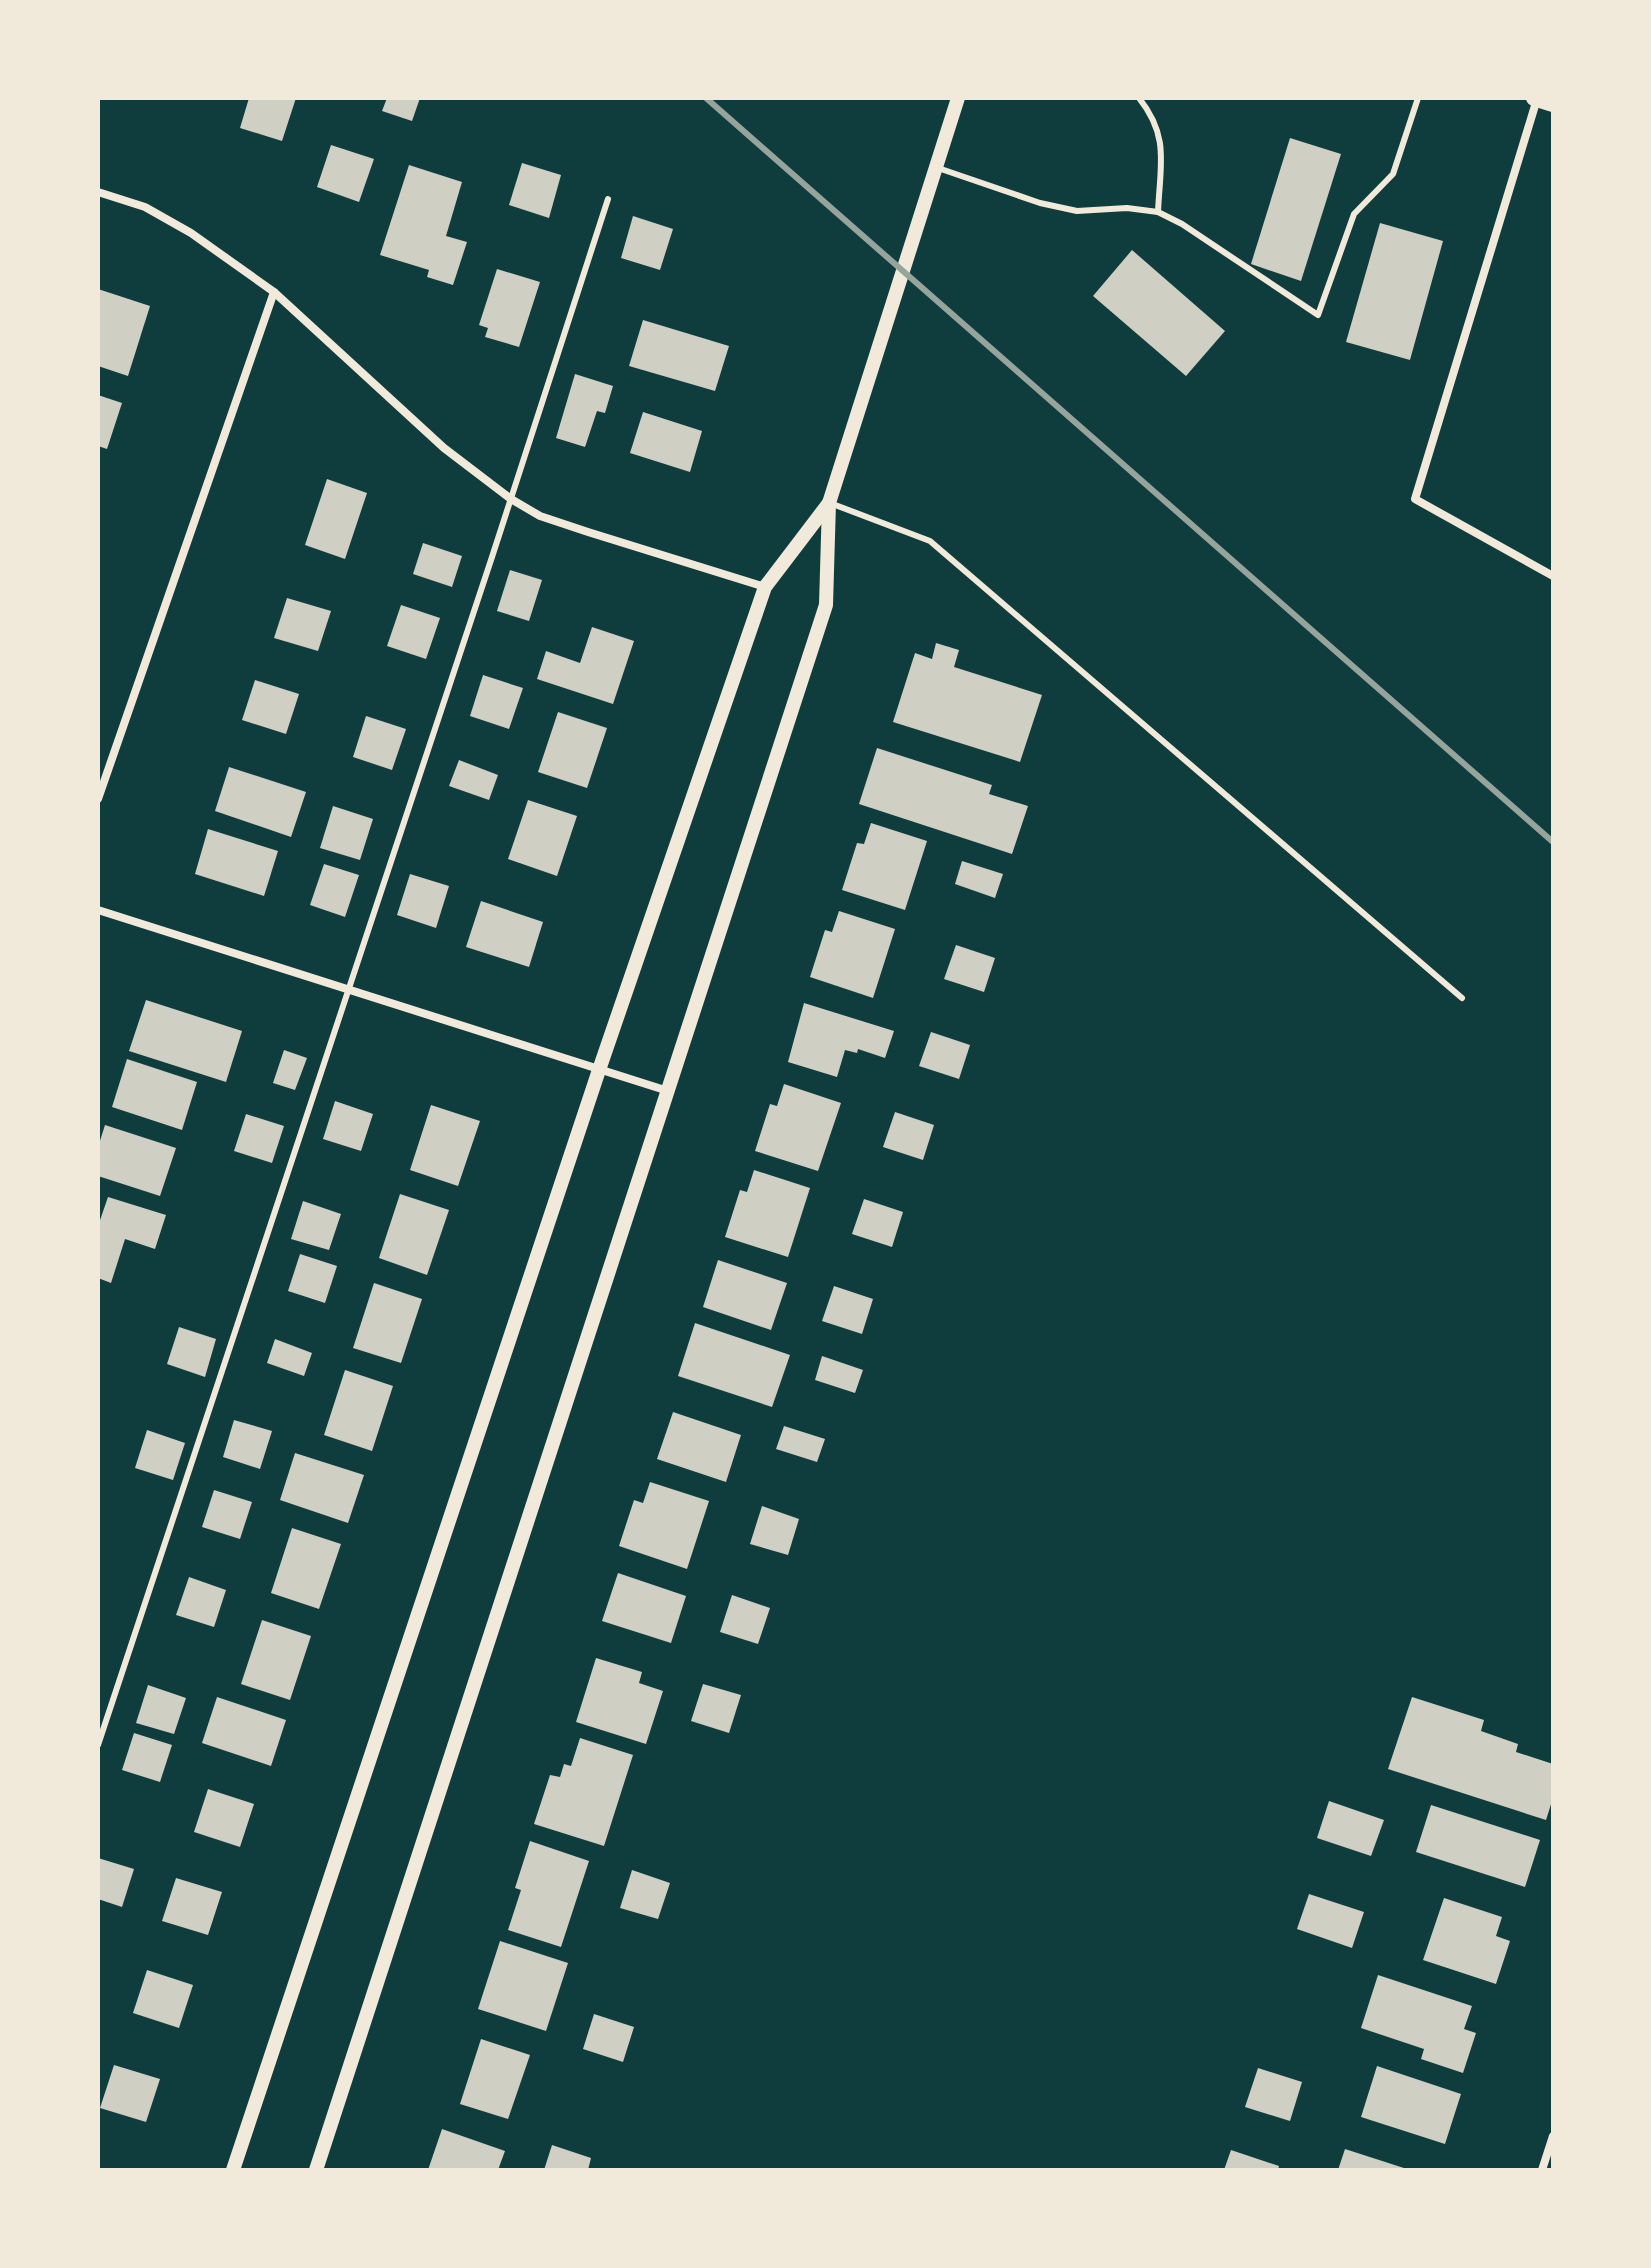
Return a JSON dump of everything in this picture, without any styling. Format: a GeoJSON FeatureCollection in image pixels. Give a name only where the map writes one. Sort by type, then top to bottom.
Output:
{"type":"FeatureCollection","features":[{"type":"Feature","properties":{"kind":"street"},"geometry":{"type":"LineString","coordinates":[[316,2170],[826,605],[829,503],[958,98]]}},
{"type":"Feature","properties":{"kind":"street"},"geometry":{"type":"LineString","coordinates":[[1541,100],[1415,499],[1553,576]]}},
{"type":"Feature","properties":{"kind":"street"},"geometry":{"type":"LineString","coordinates":[[98,192],[145,207],[191,233],[274,292],[444,448],[511,499],[540,516],[765,587]]}},
{"type":"Feature","properties":{"kind":"street"},"geometry":{"type":"LineString","coordinates":[[98,799],[274,292]]}},
{"type":"Feature","properties":{"kind":"street"},"geometry":{"type":"LineString","coordinates":[[233,2170],[599,1070],[765,587],[829,503]]}},
{"type":"Feature","properties":{"kind":"street"},"geometry":{"type":"LineString","coordinates":[[98,910],[668,1091]]}},
{"type":"Feature","properties":{"kind":"street"},"geometry":{"type":"LineString","coordinates":[[1542,2170],[1553,2136]]}},
{"type":"Feature","properties":{"kind":"lane"},"geometry":{"type":"LineString","coordinates":[[1139,98],[1151,113],[1161,134],[1158,212]]}},
{"type":"Feature","properties":{"kind":"lane"},"geometry":{"type":"LineString","coordinates":[[936,167],[1040,203],[1077,211],[1127,208],[1158,212],[1182,224],[1318,315],[1354,214],[1393,174],[1418,98]]}},
{"type":"Feature","properties":{"kind":"lane"},"geometry":{"type":"LineString","coordinates":[[98,1745],[608,199]]}},
{"type":"Feature","properties":{"kind":"lane"},"geometry":{"type":"LineString","coordinates":[[829,503],[930,541],[1462,998]]}},
{"type":"Feature","properties":{"kind":"building"},"geometry":{"type":"Polygon","coordinates":[[[249,98],[296,98],[282,141],[240,128],[249,98]]]}},
{"type":"Feature","properties":{"kind":"building"},"geometry":{"type":"Polygon","coordinates":[[[387,98],[420,98],[412,121],[382,111],[387,98]]]}},
{"type":"Feature","properties":{"kind":"building"},"geometry":{"type":"Polygon","coordinates":[[[1290,138],[1341,154],[1301,281],[1251,264],[1290,138]]]}},
{"type":"Feature","properties":{"kind":"building"},"geometry":{"type":"Polygon","coordinates":[[[331,145],[374,159],[359,202],[317,187],[331,145]]]}},
{"type":"Feature","properties":{"kind":"building"},"geometry":{"type":"Polygon","coordinates":[[[522,163],[561,175],[549,218],[509,205],[522,163]]]}},
{"type":"Feature","properties":{"kind":"building"},"geometry":{"type":"Polygon","coordinates":[[[409,165],[462,182],[446,236],[467,242],[453,285],[427,277],[429,270],[380,255],[409,165]]]}},
{"type":"Feature","properties":{"kind":"building"},"geometry":{"type":"Polygon","coordinates":[[[633,216],[673,229],[660,270],[621,258],[633,216]]]}},
{"type":"Feature","properties":{"kind":"building"},"geometry":{"type":"Polygon","coordinates":[[[1380,223],[1443,241],[1410,360],[1346,342],[1380,223]]]}},
{"type":"Feature","properties":{"kind":"building"},"geometry":{"type":"Polygon","coordinates":[[[1132,250],[1225,331],[1186,376],[1093,296],[1132,250]]]}},
{"type":"Feature","properties":{"kind":"building"},"geometry":{"type":"Polygon","coordinates":[[[497,269],[540,282],[519,347],[485,337],[488,328],[479,325],[497,269]]]}},
{"type":"Feature","properties":{"kind":"building"},"geometry":{"type":"Polygon","coordinates":[[[98,289],[150,306],[128,376],[98,366],[98,289]]]}},
{"type":"Feature","properties":{"kind":"building"},"geometry":{"type":"Polygon","coordinates":[[[643,320],[729,346],[715,391],[629,366],[643,320]]]}},
{"type":"Feature","properties":{"kind":"building"},"geometry":{"type":"Polygon","coordinates":[[[575,374],[613,386],[605,413],[597,411],[585,447],[556,438],[575,374]]]}},
{"type":"Feature","properties":{"kind":"building"},"geometry":{"type":"Polygon","coordinates":[[[98,395],[122,403],[107,449],[98,446],[98,395]]]}},
{"type":"Feature","properties":{"kind":"building"},"geometry":{"type":"Polygon","coordinates":[[[643,412],[702,431],[690,472],[630,453],[643,412]]]}},
{"type":"Feature","properties":{"kind":"building"},"geometry":{"type":"Polygon","coordinates":[[[327,479],[367,493],[345,559],[305,545],[327,479]]]}},
{"type":"Feature","properties":{"kind":"building"},"geometry":{"type":"Polygon","coordinates":[[[423,543],[462,556],[452,587],[413,574],[423,543]]]}},
{"type":"Feature","properties":{"kind":"building"},"geometry":{"type":"Polygon","coordinates":[[[510,570],[542,580],[529,621],[497,611],[510,570]]]}},
{"type":"Feature","properties":{"kind":"building"},"geometry":{"type":"Polygon","coordinates":[[[287,598],[331,611],[318,651],[274,638],[287,598]]]}},
{"type":"Feature","properties":{"kind":"building"},"geometry":{"type":"Polygon","coordinates":[[[401,605],[440,618],[426,659],[387,646],[401,605]]]}},
{"type":"Feature","properties":{"kind":"building"},"geometry":{"type":"Polygon","coordinates":[[[592,627],[634,641],[613,704],[537,679],[546,651],[580,663],[592,627]]]}},
{"type":"Feature","properties":{"kind":"building"},"geometry":{"type":"Polygon","coordinates":[[[936,643],[959,650],[954,667],[1042,695],[1020,762],[893,722],[915,653],[932,659],[936,643]]]}},
{"type":"Feature","properties":{"kind":"building"},"geometry":{"type":"Polygon","coordinates":[[[483,675],[523,688],[509,729],[470,716],[483,675]]]}},
{"type":"Feature","properties":{"kind":"building"},"geometry":{"type":"Polygon","coordinates":[[[255,680],[299,694],[286,734],[242,720],[255,680]]]}},
{"type":"Feature","properties":{"kind":"building"},"geometry":{"type":"Polygon","coordinates":[[[558,712],[607,728],[587,788],[538,772],[558,712]]]}},
{"type":"Feature","properties":{"kind":"building"},"geometry":{"type":"Polygon","coordinates":[[[366,716],[406,729],[392,770],[353,757],[366,716]]]}},
{"type":"Feature","properties":{"kind":"building"},"geometry":{"type":"Polygon","coordinates":[[[877,748],[992,785],[989,794],[1028,806],[1012,854],[859,804],[877,748]]]}},
{"type":"Feature","properties":{"kind":"building"},"geometry":{"type":"Polygon","coordinates":[[[459,760],[498,775],[489,800],[449,786],[459,760]]]}},
{"type":"Feature","properties":{"kind":"building"},"geometry":{"type":"Polygon","coordinates":[[[229,767],[306,792],[291,837],[215,811],[229,767]]]}},
{"type":"Feature","properties":{"kind":"building"},"geometry":{"type":"Polygon","coordinates":[[[528,800],[577,816],[557,876],[508,859],[528,800]]]}},
{"type":"Feature","properties":{"kind":"building"},"geometry":{"type":"Polygon","coordinates":[[[333,806],[373,819],[360,860],[320,848],[333,806]]]}},
{"type":"Feature","properties":{"kind":"building"},"geometry":{"type":"Polygon","coordinates":[[[871,823],[927,841],[905,910],[842,890],[857,843],[864,844],[871,823]]]}},
{"type":"Feature","properties":{"kind":"building"},"geometry":{"type":"Polygon","coordinates":[[[208,829],[278,851],[264,896],[195,874],[208,829]]]}},
{"type":"Feature","properties":{"kind":"building"},"geometry":{"type":"Polygon","coordinates":[[[962,861],[1003,874],[995,898],[955,884],[962,861]]]}},
{"type":"Feature","properties":{"kind":"building"},"geometry":{"type":"Polygon","coordinates":[[[324,864],[359,875],[345,917],[310,905],[324,864]]]}},
{"type":"Feature","properties":{"kind":"building"},"geometry":{"type":"Polygon","coordinates":[[[410,874],[449,886],[436,928],[397,915],[410,874]]]}},
{"type":"Feature","properties":{"kind":"building"},"geometry":{"type":"Polygon","coordinates":[[[481,901],[543,922],[529,967],[466,947],[481,901]]]}},
{"type":"Feature","properties":{"kind":"building"},"geometry":{"type":"Polygon","coordinates":[[[839,911],[895,929],[873,998],[810,977],[825,930],[832,932],[839,911]]]}},
{"type":"Feature","properties":{"kind":"building"},"geometry":{"type":"Polygon","coordinates":[[[956,945],[995,958],[984,992],[944,979],[956,945]]]}},
{"type":"Feature","properties":{"kind":"building"},"geometry":{"type":"Polygon","coordinates":[[[146,1000],[242,1031],[226,1082],[129,1051],[146,1000]]]}},
{"type":"Feature","properties":{"kind":"building"},"geometry":{"type":"Polygon","coordinates":[[[804,1003],[894,1031],[885,1058],[858,1049],[857,1053],[845,1050],[837,1077],[788,1062],[804,1003]]]}},
{"type":"Feature","properties":{"kind":"building"},"geometry":{"type":"Polygon","coordinates":[[[931,1032],[970,1045],[959,1079],[919,1066],[931,1032]]]}},
{"type":"Feature","properties":{"kind":"building"},"geometry":{"type":"Polygon","coordinates":[[[284,1050],[307,1058],[295,1090],[273,1083],[284,1050]]]}},
{"type":"Feature","properties":{"kind":"building"},"geometry":{"type":"Polygon","coordinates":[[[127,1059],[197,1082],[182,1130],[112,1107],[127,1059]]]}},
{"type":"Feature","properties":{"kind":"building"},"geometry":{"type":"Polygon","coordinates":[[[784,1084],[841,1103],[818,1171],[755,1151],[770,1104],[777,1106],[784,1084]]]}},
{"type":"Feature","properties":{"kind":"building"},"geometry":{"type":"Polygon","coordinates":[[[335,1101],[373,1114],[361,1151],[323,1139],[335,1101]]]}},
{"type":"Feature","properties":{"kind":"building"},"geometry":{"type":"Polygon","coordinates":[[[431,1105],[480,1121],[458,1186],[410,1170],[431,1105]]]}},
{"type":"Feature","properties":{"kind":"building"},"geometry":{"type":"Polygon","coordinates":[[[895,1112],[934,1125],[923,1160],[883,1147],[895,1112]]]}},
{"type":"Feature","properties":{"kind":"building"},"geometry":{"type":"Polygon","coordinates":[[[246,1114],[284,1126],[272,1163],[234,1151],[246,1114]]]}},
{"type":"Feature","properties":{"kind":"building"},"geometry":{"type":"Polygon","coordinates":[[[105,1125],[176,1148],[160,1196],[98,1176],[98,1147],[105,1125]]]}},
{"type":"Feature","properties":{"kind":"building"},"geometry":{"type":"Polygon","coordinates":[[[754,1170],[810,1188],[788,1257],[725,1237],[740,1190],[747,1192],[754,1170]]]}},
{"type":"Feature","properties":{"kind":"building"},"geometry":{"type":"Polygon","coordinates":[[[400,1194],[449,1210],[427,1275],[379,1258],[400,1194]]]}},
{"type":"Feature","properties":{"kind":"building"},"geometry":{"type":"Polygon","coordinates":[[[108,1197],[166,1215],[155,1249],[125,1239],[111,1283],[98,1278],[98,1226],[108,1197]]]}},
{"type":"Feature","properties":{"kind":"building"},"geometry":{"type":"Polygon","coordinates":[[[864,1199],[903,1212],[892,1247],[852,1234],[864,1199]]]}},
{"type":"Feature","properties":{"kind":"building"},"geometry":{"type":"Polygon","coordinates":[[[303,1201],[341,1214],[329,1250],[291,1239],[303,1201]]]}},
{"type":"Feature","properties":{"kind":"building"},"geometry":{"type":"Polygon","coordinates":[[[300,1254],[337,1266],[325,1303],[288,1291],[300,1254]]]}},
{"type":"Feature","properties":{"kind":"building"},"geometry":{"type":"Polygon","coordinates":[[[718,1260],[787,1283],[771,1330],[703,1307],[718,1260]]]}},
{"type":"Feature","properties":{"kind":"building"},"geometry":{"type":"Polygon","coordinates":[[[374,1283],[422,1299],[401,1363],[353,1348],[374,1283]]]}},
{"type":"Feature","properties":{"kind":"building"},"geometry":{"type":"Polygon","coordinates":[[[834,1286],[873,1299],[862,1334],[822,1321],[834,1286]]]}},
{"type":"Feature","properties":{"kind":"building"},"geometry":{"type":"Polygon","coordinates":[[[695,1323],[790,1355],[772,1407],[678,1376],[695,1323]]]}},
{"type":"Feature","properties":{"kind":"building"},"geometry":{"type":"Polygon","coordinates":[[[179,1327],[216,1339],[205,1377],[167,1364],[179,1327]]]}},
{"type":"Feature","properties":{"kind":"building"},"geometry":{"type":"Polygon","coordinates":[[[275,1339],[312,1353],[304,1376],[267,1363],[275,1339]]]}},
{"type":"Feature","properties":{"kind":"building"},"geometry":{"type":"Polygon","coordinates":[[[822,1356],[863,1370],[855,1393],[815,1380],[822,1356]]]}},
{"type":"Feature","properties":{"kind":"building"},"geometry":{"type":"Polygon","coordinates":[[[345,1370],[393,1386],[372,1451],[324,1435],[345,1370]]]}},
{"type":"Feature","properties":{"kind":"building"},"geometry":{"type":"Polygon","coordinates":[[[673,1412],[741,1435],[726,1482],[657,1459],[673,1412]]]}},
{"type":"Feature","properties":{"kind":"building"},"geometry":{"type":"Polygon","coordinates":[[[234,1420],[272,1431],[260,1469],[223,1457],[234,1420]]]}},
{"type":"Feature","properties":{"kind":"building"},"geometry":{"type":"Polygon","coordinates":[[[784,1426],[825,1439],[817,1462],[776,1449],[784,1426]]]}},
{"type":"Feature","properties":{"kind":"building"},"geometry":{"type":"Polygon","coordinates":[[[147,1430],[185,1443],[173,1480],[135,1468],[147,1430]]]}},
{"type":"Feature","properties":{"kind":"building"},"geometry":{"type":"Polygon","coordinates":[[[295,1453],[364,1475],[348,1523],[280,1500],[295,1453]]]}},
{"type":"Feature","properties":{"kind":"building"},"geometry":{"type":"Polygon","coordinates":[[[650,1482],[709,1501],[687,1569],[619,1546],[634,1500],[643,1503],[650,1482]]]}},
{"type":"Feature","properties":{"kind":"building"},"geometry":{"type":"Polygon","coordinates":[[[214,1490],[252,1502],[240,1539],[202,1527],[214,1490]]]}},
{"type":"Feature","properties":{"kind":"building"},"geometry":{"type":"Polygon","coordinates":[[[762,1506],[799,1519],[788,1555],[750,1544],[762,1506]]]}},
{"type":"Feature","properties":{"kind":"building"},"geometry":{"type":"Polygon","coordinates":[[[292,1528],[341,1544],[319,1609],[271,1593],[292,1528]]]}},
{"type":"Feature","properties":{"kind":"building"},"geometry":{"type":"Polygon","coordinates":[[[618,1573],[686,1596],[671,1643],[602,1621],[618,1573]]]}},
{"type":"Feature","properties":{"kind":"building"},"geometry":{"type":"Polygon","coordinates":[[[189,1577],[226,1590],[214,1627],[176,1615],[189,1577]]]}},
{"type":"Feature","properties":{"kind":"building"},"geometry":{"type":"Polygon","coordinates":[[[732,1595],[770,1608],[758,1644],[720,1632],[732,1595]]]}},
{"type":"Feature","properties":{"kind":"building"},"geometry":{"type":"Polygon","coordinates":[[[262,1620],[311,1636],[290,1700],[241,1684],[262,1620]]]}},
{"type":"Feature","properties":{"kind":"building"},"geometry":{"type":"Polygon","coordinates":[[[596,1658],[642,1672],[639,1683],[663,1691],[646,1744],[576,1722],[596,1658]]]}},
{"type":"Feature","properties":{"kind":"building"},"geometry":{"type":"Polygon","coordinates":[[[703,1684],[741,1695],[729,1733],[691,1721],[703,1684]]]}},
{"type":"Feature","properties":{"kind":"building"},"geometry":{"type":"Polygon","coordinates":[[[148,1685],[186,1698],[174,1734],[136,1723],[148,1685]]]}},
{"type":"Feature","properties":{"kind":"building"},"geometry":{"type":"Polygon","coordinates":[[[217,1697],[286,1720],[271,1766],[202,1743],[217,1697]]]}},
{"type":"Feature","properties":{"kind":"building"},"geometry":{"type":"Polygon","coordinates":[[[1412,1697],[1484,1720],[1481,1731],[1518,1744],[1516,1752],[1553,1764],[1553,1798],[1546,1820],[1388,1769],[1412,1697]]]}},
{"type":"Feature","properties":{"kind":"building"},"geometry":{"type":"Polygon","coordinates":[[[134,1733],[172,1745],[160,1782],[122,1770],[134,1733]]]}},
{"type":"Feature","properties":{"kind":"building"},"geometry":{"type":"Polygon","coordinates":[[[580,1738],[633,1755],[604,1846],[534,1824],[550,1775],[560,1777],[564,1764],[571,1766],[580,1738]]]}},
{"type":"Feature","properties":{"kind":"building"},"geometry":{"type":"Polygon","coordinates":[[[208,1789],[254,1804],[240,1847],[194,1832],[208,1789]]]}},
{"type":"Feature","properties":{"kind":"building"},"geometry":{"type":"Polygon","coordinates":[[[1329,1801],[1384,1820],[1371,1856],[1317,1838],[1329,1801]]]}},
{"type":"Feature","properties":{"kind":"building"},"geometry":{"type":"Polygon","coordinates":[[[1431,1805],[1540,1840],[1525,1887],[1416,1852],[1431,1805]]]}},
{"type":"Feature","properties":{"kind":"building"},"geometry":{"type":"Polygon","coordinates":[[[530,1841],[589,1861],[561,1947],[508,1930],[521,1890],[515,1888],[530,1841]]]}},
{"type":"Feature","properties":{"kind":"building"},"geometry":{"type":"Polygon","coordinates":[[[98,1858],[134,1869],[122,1907],[98,1899],[98,1858]]]}},
{"type":"Feature","properties":{"kind":"building"},"geometry":{"type":"Polygon","coordinates":[[[632,1870],[670,1883],[658,1919],[620,1908],[632,1870]]]}},
{"type":"Feature","properties":{"kind":"building"},"geometry":{"type":"Polygon","coordinates":[[[176,1878],[222,1892],[208,1935],[162,1921],[176,1878]]]}},
{"type":"Feature","properties":{"kind":"building"},"geometry":{"type":"Polygon","coordinates":[[[1309,1894],[1364,1912],[1352,1948],[1297,1929],[1309,1894]]]}},
{"type":"Feature","properties":{"kind":"building"},"geometry":{"type":"Polygon","coordinates":[[[1444,1898],[1502,1917],[1496,1936],[1510,1941],[1496,1984],[1423,1960],[1444,1898]]]}},
{"type":"Feature","properties":{"kind":"building"},"geometry":{"type":"Polygon","coordinates":[[[500,1941],[568,1963],[546,2031],[478,2009],[500,1941]]]}},
{"type":"Feature","properties":{"kind":"building"},"geometry":{"type":"Polygon","coordinates":[[[147,1970],[193,1985],[179,2028],[133,2013],[147,1970]]]}},
{"type":"Feature","properties":{"kind":"building"},"geometry":{"type":"Polygon","coordinates":[[[1378,1975],[1472,2006],[1464,2029],[1476,2033],[1463,2073],[1421,2059],[1424,2049],[1361,2028],[1378,1975]]]}},
{"type":"Feature","properties":{"kind":"building"},"geometry":{"type":"Polygon","coordinates":[[[594,2014],[634,2027],[623,2062],[583,2049],[594,2014]]]}},
{"type":"Feature","properties":{"kind":"building"},"geometry":{"type":"Polygon","coordinates":[[[481,2039],[530,2055],[508,2119],[460,2104],[481,2039]]]}},
{"type":"Feature","properties":{"kind":"building"},"geometry":{"type":"Polygon","coordinates":[[[114,2065],[160,2079],[146,2122],[100,2108],[114,2065]]]}},
{"type":"Feature","properties":{"kind":"building"},"geometry":{"type":"Polygon","coordinates":[[[1377,2066],[1461,2094],[1445,2144],[1361,2117],[1377,2066]]]}},
{"type":"Feature","properties":{"kind":"building"},"geometry":{"type":"Polygon","coordinates":[[[1258,2068],[1302,2082],[1290,2121],[1245,2107],[1258,2068]]]}},
{"type":"Feature","properties":{"kind":"building"},"geometry":{"type":"Polygon","coordinates":[[[442,2129],[505,2151],[498,2170],[428,2170],[442,2129]]]}},
{"type":"Feature","properties":{"kind":"building"},"geometry":{"type":"Polygon","coordinates":[[[552,2145],[591,2158],[588,2170],[544,2170],[552,2145]]]}},
{"type":"Feature","properties":{"kind":"building"},"geometry":{"type":"Polygon","coordinates":[[[1345,2149],[1407,2169],[1407,2170],[1338,2170],[1345,2149]]]}},
{"type":"Feature","properties":{"kind":"building"},"geometry":{"type":"Polygon","coordinates":[[[1231,2150],[1279,2166],[1278,2170],[1224,2170],[1231,2150]]]}},
{"type":"Feature","properties":{"kind":"railway"},"geometry":{"type":"LineString","coordinates":[[706,98],[1553,842]]}}]}
